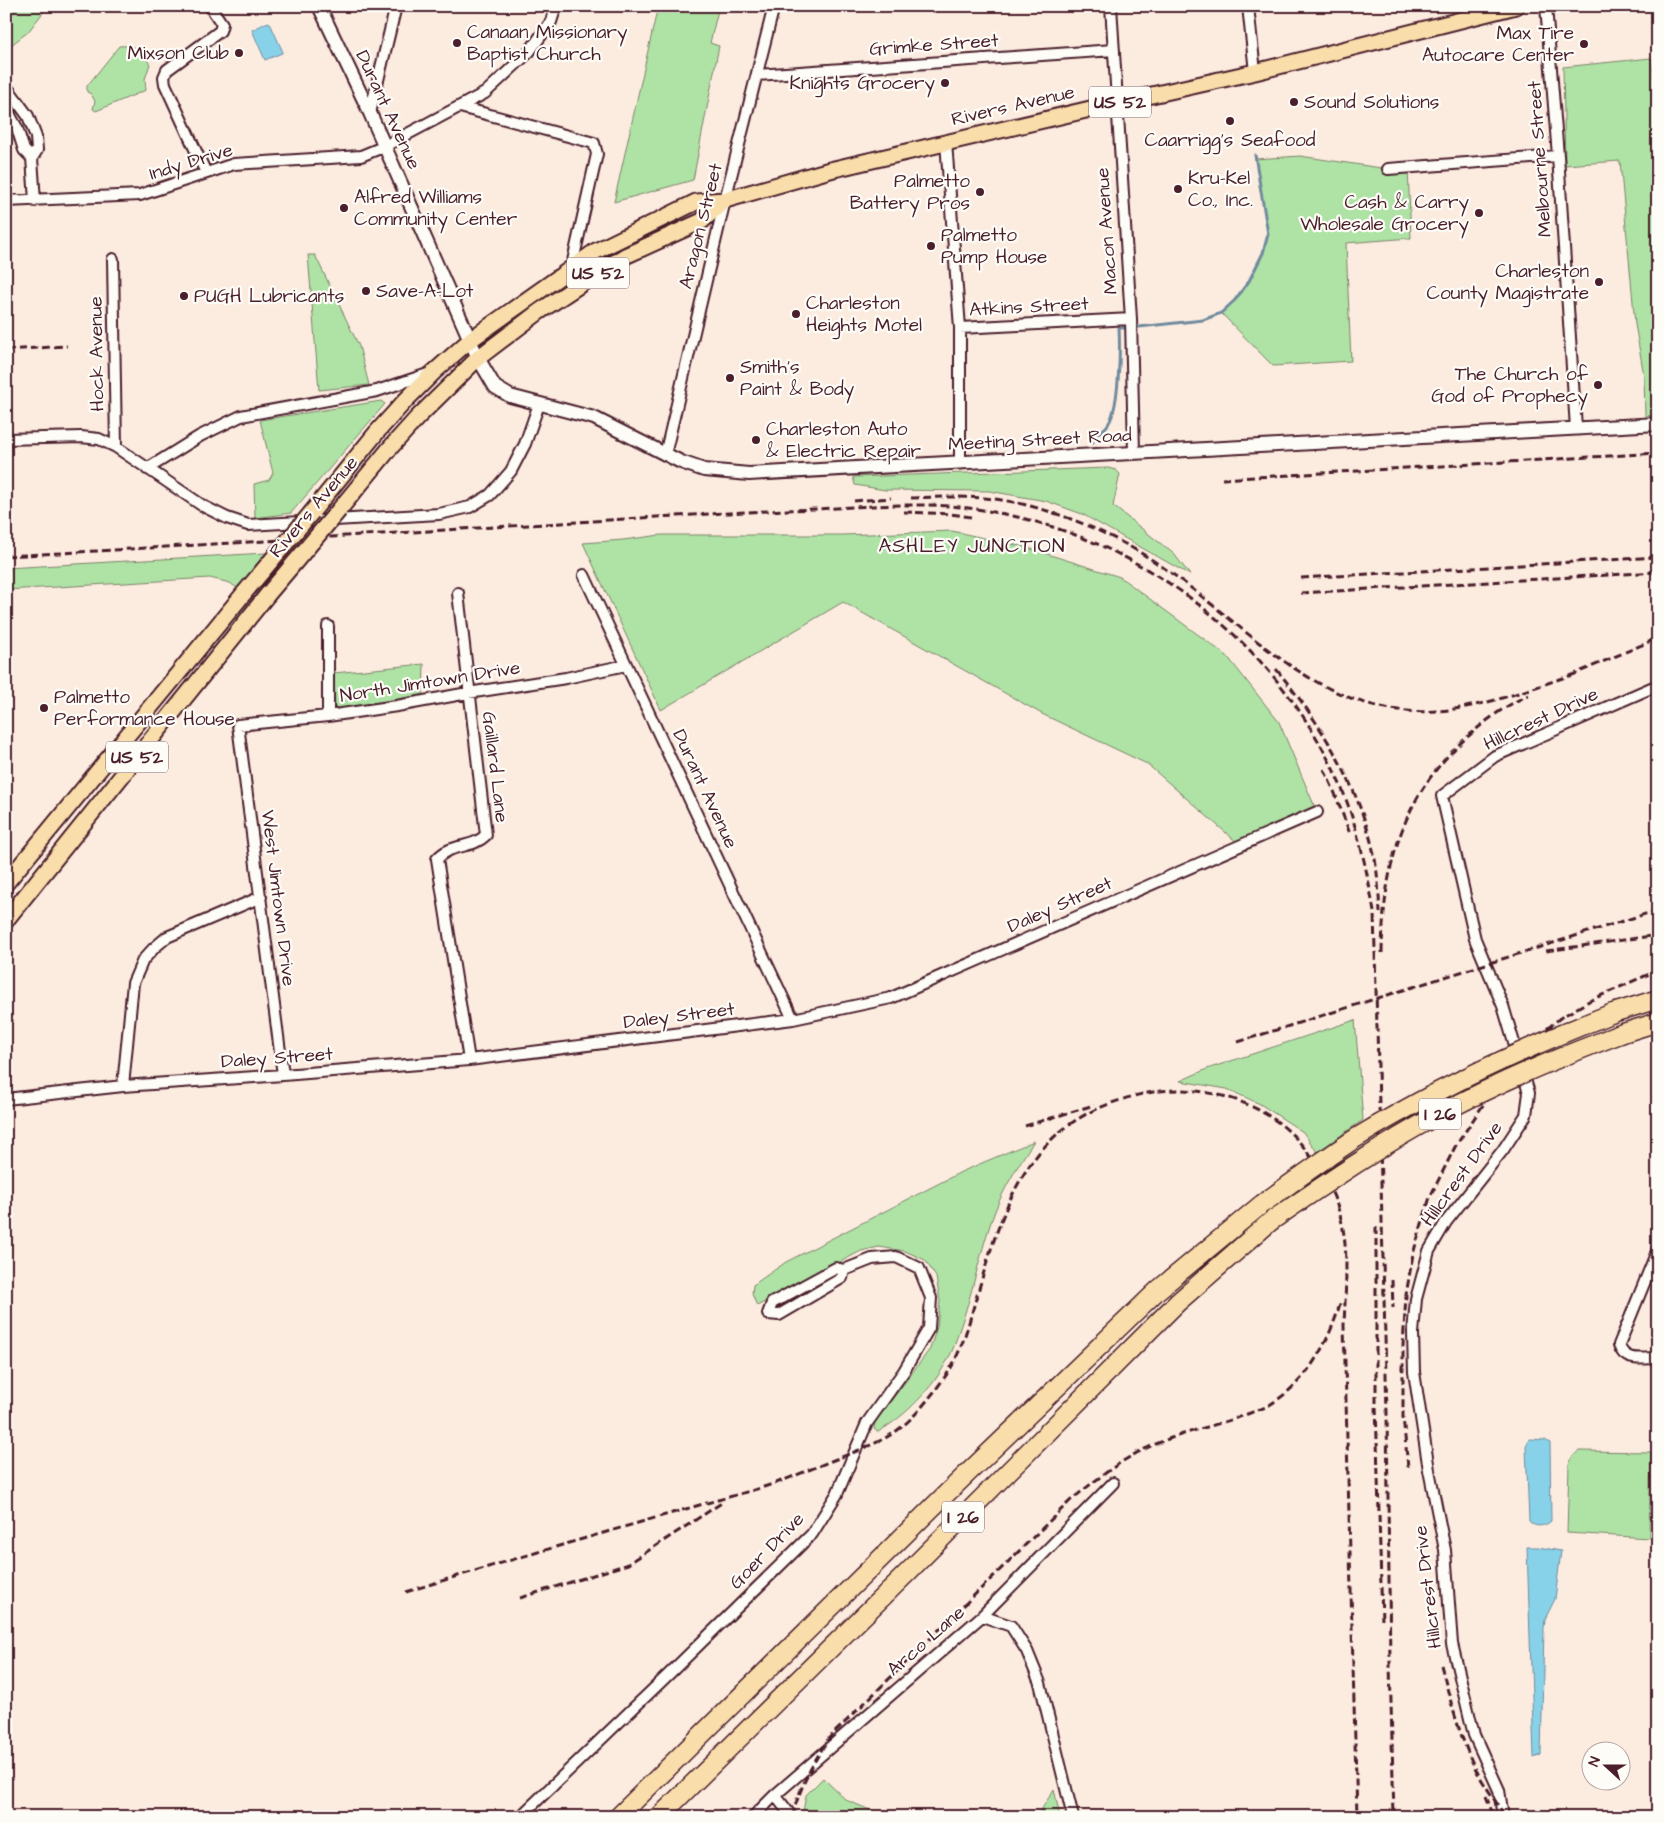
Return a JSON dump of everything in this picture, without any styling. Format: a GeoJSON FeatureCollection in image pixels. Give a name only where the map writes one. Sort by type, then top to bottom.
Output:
{"type":"FeatureCollection","features":[{"type":"Feature","properties":{"kind":"highway","name":"I 26"},"geometry":{"type":"LineString","coordinates":[[618,1817],[947,1493],[1151,1297],[1262,1204],[1356,1139],[1449,1086],[1552,1038],[1613,1013],[1658,999]]}},
{"type":"Feature","properties":{"kind":"highway","name":"I 26"},"geometry":{"type":"LineString","coordinates":[[659,1817],[1178,1302],[1271,1221],[1340,1174],[1438,1114],[1555,1059],[1658,1022]]}},
{"type":"Feature","properties":{"kind":"highway"},"geometry":{"type":"LineString","coordinates":[[606,1817],[701,1735]]}},
{"type":"Feature","properties":{"kind":"main road","name":"Rivers Avenue"},"geometry":{"type":"LineString","coordinates":[[6,883],[377,432],[434,372],[470,340],[596,251],[696,202],[725,200],[793,180],[946,142],[1255,72],[1516,6]]}},
{"type":"Feature","properties":{"kind":"main road","name":"Rivers Avenue"},"geometry":{"type":"LineString","coordinates":[[6,920],[268,594],[390,448],[429,406],[478,358],[540,311],[625,256],[702,221],[725,200]]}},
{"type":"Feature","properties":{"kind":"street"},"geometry":{"type":"LineString","coordinates":[[206,173],[165,84],[164,77],[167,70],[222,27],[210,6]]}},
{"type":"Feature","properties":{"kind":"street","name":"Durant Avenue"},"geometry":{"type":"LineString","coordinates":[[319,6],[385,146],[470,340]]}},
{"type":"Feature","properties":{"kind":"street"},"geometry":{"type":"LineString","coordinates":[[370,113],[396,6]]}},
{"type":"Feature","properties":{"kind":"street","name":"Indy Drive"},"geometry":{"type":"LineString","coordinates":[[6,201],[140,195],[230,164],[357,157],[385,146],[485,93],[521,61],[551,22],[556,6]]}},
{"type":"Feature","properties":{"kind":"street","name":"Aragon Street"},"geometry":{"type":"LineString","coordinates":[[665,455],[725,200],[774,6]]}},
{"type":"Feature","properties":{"kind":"street","name":"Macon Avenue"},"geometry":{"type":"LineString","coordinates":[[1111,6],[1131,319],[1134,454]]}},
{"type":"Feature","properties":{"kind":"street"},"geometry":{"type":"LineString","coordinates":[[1248,6],[1255,72]]}},
{"type":"Feature","properties":{"kind":"street","name":"Melbourne Street"},"geometry":{"type":"LineString","coordinates":[[1546,6],[1576,428]]}},
{"type":"Feature","properties":{"kind":"street","name":"Grimke Street"},"geometry":{"type":"LineString","coordinates":[[757,75],[1114,50]]}},
{"type":"Feature","properties":{"kind":"street"},"geometry":{"type":"LineString","coordinates":[[6,86],[23,107],[32,127],[37,147],[32,158],[35,201]]}},
{"type":"Feature","properties":{"kind":"street"},"geometry":{"type":"LineString","coordinates":[[460,107],[592,142],[597,154],[570,270]]}},
{"type":"Feature","properties":{"kind":"street"},"geometry":{"type":"LineString","coordinates":[[6,108],[17,128],[24,150],[32,158]]}},
{"type":"Feature","properties":{"kind":"street"},"geometry":{"type":"LineString","coordinates":[[946,142],[960,328],[960,462]]}},
{"type":"Feature","properties":{"kind":"street"},"geometry":{"type":"LineString","coordinates":[[1388,169],[1558,156]]}},
{"type":"Feature","properties":{"kind":"street","name":"Hock Avenue"},"geometry":{"type":"LineString","coordinates":[[112,259],[116,447]]}},
{"type":"Feature","properties":{"kind":"street","name":"Atkins Street"},"geometry":{"type":"LineString","coordinates":[[960,328],[1131,319]]}},
{"type":"Feature","properties":{"kind":"street","name":"Meeting Street Road"},"geometry":{"type":"LineString","coordinates":[[470,340],[492,384],[498,390],[510,396],[594,418],[665,455],[704,470],[749,474],[1658,424]]}},
{"type":"Feature","properties":{"kind":"street"},"geometry":{"type":"LineString","coordinates":[[147,469],[200,436],[240,416],[377,391],[434,372]]}},
{"type":"Feature","properties":{"kind":"street"},"geometry":{"type":"LineString","coordinates":[[6,439],[90,437],[107,442],[203,506],[227,518],[248,525],[452,512],[480,502],[490,495],[511,472],[525,444],[539,404]]}},
{"type":"Feature","properties":{"kind":"street","name":"Durant Avenue"},"geometry":{"type":"LineString","coordinates":[[584,574],[793,1019]]}},
{"type":"Feature","properties":{"kind":"street","name":"Gaillard Lane"},"geometry":{"type":"LineString","coordinates":[[458,593],[468,693],[486,835],[480,842],[444,851],[437,859],[469,1060]]}},
{"type":"Feature","properties":{"kind":"street"},"geometry":{"type":"LineString","coordinates":[[328,626],[328,716]]}},
{"type":"Feature","properties":{"kind":"street","name":"North Jimtown Drive"},"geometry":{"type":"LineString","coordinates":[[238,725],[328,716],[397,706],[566,678],[626,665]]}},
{"type":"Feature","properties":{"kind":"street","name":"Hillcrest Drive"},"geometry":{"type":"LineString","coordinates":[[1502,1817],[1499,1790],[1474,1735],[1452,1644],[1445,1550],[1429,1470],[1416,1382],[1413,1333],[1416,1299],[1429,1251],[1446,1222],[1504,1150],[1526,1115],[1529,1093],[1503,1006],[1475,939],[1442,796],[1496,756],[1658,685]]}},
{"type":"Feature","properties":{"kind":"street","name":"West Jimtown Drive"},"geometry":{"type":"LineString","coordinates":[[238,725],[283,1075]]}},
{"type":"Feature","properties":{"kind":"street","name":"Daley Street"},"geometry":{"type":"LineString","coordinates":[[6,1099],[123,1086],[469,1060],[793,1019],[891,998],[1317,812]]}},
{"type":"Feature","properties":{"kind":"street"},"geometry":{"type":"LineString","coordinates":[[123,1086],[133,983],[143,960],[167,937],[261,897]]}},
{"type":"Feature","properties":{"kind":"street"},"geometry":{"type":"LineString","coordinates":[[1658,1249],[1620,1345],[1622,1353],[1628,1358],[1658,1358]]}},
{"type":"Feature","properties":{"kind":"street","name":"Goer Drive"},"geometry":{"type":"LineString","coordinates":[[520,1817],[812,1534],[837,1494],[867,1423],[904,1371],[929,1328],[931,1298],[919,1268],[896,1257],[872,1259],[844,1270],[836,1268],[772,1304],[768,1314],[779,1315],[842,1278],[844,1270]]}},
{"type":"Feature","properties":{"kind":"street","name":"Arco Lane"},"geometry":{"type":"LineString","coordinates":[[753,1817],[775,1795],[982,1616],[1113,1483]]}},
{"type":"Feature","properties":{"kind":"street"},"geometry":{"type":"LineString","coordinates":[[982,1616],[1011,1626],[1028,1651],[1040,1683],[1073,1817]]}},
{"type":"Feature","properties":{"kind":"street"},"geometry":{"type":"LineString","coordinates":[[775,1795],[792,1817]]}},
{"type":"Feature","properties":{"kind":"green space"},"geometry":{"type":"Polygon","coordinates":[[[20,6],[48,6],[28,32],[6,49],[6,16],[20,6]]]}},
{"type":"Feature","properties":{"kind":"green space"},"geometry":{"type":"Polygon","coordinates":[[[658,6],[719,6],[710,43],[719,46],[693,180],[614,202],[658,6]]]}},
{"type":"Feature","properties":{"kind":"green space"},"geometry":{"type":"Polygon","coordinates":[[[119,46],[130,46],[138,49],[150,64],[145,79],[146,90],[96,111],[93,109],[95,101],[91,94],[87,92],[87,86],[119,46]]]}},
{"type":"Feature","properties":{"kind":"green space"},"geometry":{"type":"Polygon","coordinates":[[[1651,58],[1658,111],[1658,415],[1645,416],[1644,376],[1635,324],[1620,161],[1565,165],[1563,67],[1651,58]]]}},
{"type":"Feature","properties":{"kind":"green space"},"geometry":{"type":"Polygon","coordinates":[[[1300,156],[1388,169],[1408,168],[1411,238],[1346,243],[1351,361],[1273,366],[1221,313],[1235,300],[1249,281],[1263,253],[1268,234],[1256,159],[1300,156]]]}},
{"type":"Feature","properties":{"kind":"green space"},"geometry":{"type":"Polygon","coordinates":[[[308,255],[315,255],[359,346],[369,385],[319,390],[308,255]]]}},
{"type":"Feature","properties":{"kind":"green space"},"geometry":{"type":"Polygon","coordinates":[[[381,401],[385,404],[291,513],[255,518],[254,484],[269,480],[273,473],[260,420],[381,401]]]}},
{"type":"Feature","properties":{"kind":"green space"},"geometry":{"type":"Polygon","coordinates":[[[1108,468],[1116,470],[1120,474],[1113,506],[1174,554],[1190,575],[1082,514],[1046,501],[989,491],[885,490],[855,485],[853,477],[1108,468]]]}},
{"type":"Feature","properties":{"kind":"green space"},"geometry":{"type":"Polygon","coordinates":[[[952,531],[1025,547],[1120,577],[1227,656],[1279,722],[1317,812],[1240,845],[1147,764],[1042,714],[843,602],[661,710],[583,543],[661,535],[842,535],[952,531]]]}},
{"type":"Feature","properties":{"kind":"green space"},"geometry":{"type":"Polygon","coordinates":[[[266,553],[237,588],[230,583],[210,578],[6,590],[6,568],[266,553]]]}},
{"type":"Feature","properties":{"kind":"green space"},"geometry":{"type":"Polygon","coordinates":[[[424,664],[423,695],[335,709],[334,673],[424,664]]]}},
{"type":"Feature","properties":{"kind":"green space"},"geometry":{"type":"Polygon","coordinates":[[[1355,1020],[1363,1120],[1317,1152],[1303,1132],[1260,1104],[1227,1089],[1180,1081],[1207,1069],[1355,1020]]]}},
{"type":"Feature","properties":{"kind":"green space"},"geometry":{"type":"Polygon","coordinates":[[[1034,1141],[1010,1180],[995,1211],[964,1317],[950,1356],[927,1391],[899,1418],[878,1432],[874,1429],[875,1422],[930,1349],[937,1327],[940,1301],[936,1277],[925,1260],[905,1251],[879,1247],[861,1251],[757,1306],[752,1294],[753,1285],[786,1262],[963,1171],[1034,1141]]]}},
{"type":"Feature","properties":{"kind":"green space"},"geometry":{"type":"Polygon","coordinates":[[[1579,1451],[1651,1452],[1649,1538],[1567,1533],[1569,1464],[1573,1456],[1579,1451]]]}},
{"type":"Feature","properties":{"kind":"green space"},"geometry":{"type":"Polygon","coordinates":[[[823,1778],[846,1800],[887,1817],[802,1817],[806,1795],[823,1778]]]}},
{"type":"Feature","properties":{"kind":"green space"},"geometry":{"type":"Polygon","coordinates":[[[1054,1789],[1060,1817],[1037,1817],[1054,1789]]]}},
{"type":"Feature","properties":{"kind":"water"},"geometry":{"type":"Polygon","coordinates":[[[268,22],[282,53],[265,60],[252,30],[268,22]]]}},
{"type":"Feature","properties":{"kind":"water"},"geometry":{"type":"Polygon","coordinates":[[[1530,1439],[1545,1440],[1550,1443],[1551,1521],[1537,1526],[1529,1521],[1526,1447],[1530,1439]]]}},
{"type":"Feature","properties":{"kind":"water"},"geometry":{"type":"Polygon","coordinates":[[[1527,1547],[1561,1551],[1555,1599],[1545,1619],[1541,1755],[1534,1758],[1527,1547]]]}},
{"type":"Feature","properties":{"kind":"waterway"},"geometry":{"type":"LineString","coordinates":[[1139,327],[1203,320],[1221,313],[1235,300],[1249,281],[1263,253],[1268,234],[1255,155]]}},
{"type":"Feature","properties":{"kind":"waterway"},"geometry":{"type":"LineString","coordinates":[[1093,442],[1093,436],[1102,431],[1111,420],[1117,395],[1119,328],[1123,328]]}},
{"type":"Feature","properties":{"kind":"railway"},"geometry":{"type":"LineString","coordinates":[[6,350],[67,346]]}},
{"type":"Feature","properties":{"kind":"railway"},"geometry":{"type":"LineString","coordinates":[[1222,479],[1658,453]]}},
{"type":"Feature","properties":{"kind":"railway"},"geometry":{"type":"LineString","coordinates":[[911,498],[974,497],[994,499],[1038,508],[1083,524],[1126,544],[1164,568],[1277,656],[1307,676],[1338,693],[1371,705],[1407,711],[1450,710],[1492,701],[1575,674]]}},
{"type":"Feature","properties":{"kind":"railway"},"geometry":{"type":"LineString","coordinates":[[854,501],[891,498]]}},
{"type":"Feature","properties":{"kind":"railway"},"geometry":{"type":"LineString","coordinates":[[6,556],[719,513],[882,506],[949,506],[1012,516],[1073,534],[1131,560],[1184,594],[1233,634],[1277,681],[1313,732],[1342,789],[1353,819],[1374,912],[1387,1414],[1394,1817]]}},
{"type":"Feature","properties":{"kind":"railway"},"geometry":{"type":"LineString","coordinates":[[904,512],[951,514],[971,517]]}},
{"type":"Feature","properties":{"kind":"railway"},"geometry":{"type":"LineString","coordinates":[[1301,578],[1658,557]]}},
{"type":"Feature","properties":{"kind":"railway"},"geometry":{"type":"LineString","coordinates":[[1301,593],[1658,572]]}},
{"type":"Feature","properties":{"kind":"railway"},"geometry":{"type":"LineString","coordinates":[[1570,676],[1658,638]]}},
{"type":"Feature","properties":{"kind":"railway"},"geometry":{"type":"LineString","coordinates":[[1276,669],[1324,735],[1350,783],[1369,833],[1378,879],[1380,913]]}},
{"type":"Feature","properties":{"kind":"railway"},"geometry":{"type":"LineString","coordinates":[[1382,953],[1383,921],[1393,860],[1413,805],[1429,779],[1448,755],[1485,722],[1529,695]]}},
{"type":"Feature","properties":{"kind":"railway"},"geometry":{"type":"LineString","coordinates":[[1324,769],[1350,834]]}},
{"type":"Feature","properties":{"kind":"railway"},"geometry":{"type":"LineString","coordinates":[[1238,1042],[1658,910]]}},
{"type":"Feature","properties":{"kind":"railway"},"geometry":{"type":"LineString","coordinates":[[1546,951],[1658,935]]}},
{"type":"Feature","properties":{"kind":"railway"},"geometry":{"type":"LineString","coordinates":[[1408,1467],[1403,1417],[1403,1346],[1406,1295],[1413,1254],[1430,1197],[1455,1147],[1517,1054],[1560,1018],[1589,1001],[1658,970]]}},
{"type":"Feature","properties":{"kind":"railway"},"geometry":{"type":"LineString","coordinates":[[406,1592],[776,1483],[863,1449],[892,1434],[920,1409],[953,1364],[966,1334],[1003,1216],[1015,1189],[1030,1164],[1049,1142],[1071,1123],[1119,1100],[1151,1092],[1172,1090],[1218,1095],[1251,1106],[1266,1114],[1280,1124],[1305,1149],[1321,1171],[1332,1192],[1344,1232],[1346,1253],[1344,1325],[1357,1817]]}},
{"type":"Feature","properties":{"kind":"railway"},"geometry":{"type":"LineString","coordinates":[[1025,1126],[1094,1105]]}},
{"type":"Feature","properties":{"kind":"railway"},"geometry":{"type":"LineString","coordinates":[[1376,1227],[1376,1404],[1382,1622]]}},
{"type":"Feature","properties":{"kind":"railway"},"geometry":{"type":"LineString","coordinates":[[1392,1280],[1393,1308]]}},
{"type":"Feature","properties":{"kind":"railway"},"geometry":{"type":"LineString","coordinates":[[792,1817],[807,1776],[829,1738],[1071,1500],[1108,1471],[1138,1452],[1174,1437],[1264,1408],[1284,1395],[1307,1372],[1316,1359],[1331,1330],[1341,1300]]}},
{"type":"Feature","properties":{"kind":"railway"},"geometry":{"type":"LineString","coordinates":[[520,1598],[628,1564],[723,1502]]}},
{"type":"Feature","properties":{"kind":"railway"},"geometry":{"type":"LineString","coordinates":[[1441,1665],[1465,1746],[1478,1773],[1505,1817]]}},
{"type":"Feature","properties":{"kind":"railway"},"geometry":{"type":"LineString","coordinates":[[1486,1796],[1494,1817]]}},
{"type":"Feature","properties":{"kind":"place","name":"Canaan Missionary Baptist Church"},"geometry":{"type":"Point","coordinates":[457,43]}},
{"type":"Feature","properties":{"kind":"place","name":"Max Tire Autocare Center"},"geometry":{"type":"Point","coordinates":[1584,44]}},
{"type":"Feature","properties":{"kind":"place","name":"Mixson Club"},"geometry":{"type":"Point","coordinates":[239,53]}},
{"type":"Feature","properties":{"kind":"place","name":"Knights Grocery"},"geometry":{"type":"Point","coordinates":[945,83]}},
{"type":"Feature","properties":{"kind":"place","name":"Sound Solutions"},"geometry":{"type":"Point","coordinates":[1294,102]}},
{"type":"Feature","properties":{"kind":"place","name":"Caarrigg's Seafood"},"geometry":{"type":"Point","coordinates":[1230,121]}},
{"type":"Feature","properties":{"kind":"place","name":"Kru-Kel Co., Inc."},"geometry":{"type":"Point","coordinates":[1178,189]}},
{"type":"Feature","properties":{"kind":"place","name":"Palmetto Battery Pros"},"geometry":{"type":"Point","coordinates":[980,192]}},
{"type":"Feature","properties":{"kind":"place","name":"Alfred Williams Community Center"},"geometry":{"type":"Point","coordinates":[344,208]}},
{"type":"Feature","properties":{"kind":"place","name":"Cash & Carry Wholesale Grocery"},"geometry":{"type":"Point","coordinates":[1479,213]}},
{"type":"Feature","properties":{"kind":"place","name":"Palmetto Pump House"},"geometry":{"type":"Point","coordinates":[931,246]}},
{"type":"Feature","properties":{"kind":"place","name":"Charleston County Magistrate"},"geometry":{"type":"Point","coordinates":[1599,282]}},
{"type":"Feature","properties":{"kind":"place","name":"Save-A-Lot"},"geometry":{"type":"Point","coordinates":[366,291]}},
{"type":"Feature","properties":{"kind":"place","name":"PUGH Lubricants"},"geometry":{"type":"Point","coordinates":[184,296]}},
{"type":"Feature","properties":{"kind":"place","name":"Charleston Heights Motel"},"geometry":{"type":"Point","coordinates":[796,314]}},
{"type":"Feature","properties":{"kind":"place","name":"Smith's Paint & Body"},"geometry":{"type":"Point","coordinates":[730,378]}},
{"type":"Feature","properties":{"kind":"place","name":"The Church of God of Prophecy"},"geometry":{"type":"Point","coordinates":[1598,385]}},
{"type":"Feature","properties":{"kind":"place","name":"Charleston Auto & Electric Repair"},"geometry":{"type":"Point","coordinates":[756,440]}},
{"type":"Feature","properties":{"kind":"place","name":"Palmetto Performance House"},"geometry":{"type":"Point","coordinates":[44,708]}},
{"type":"Feature","properties":{"kind":"district","name":"ASHLEY JUNCTION"},"geometry":{"type":"Point","coordinates":[972,546]}}]}
